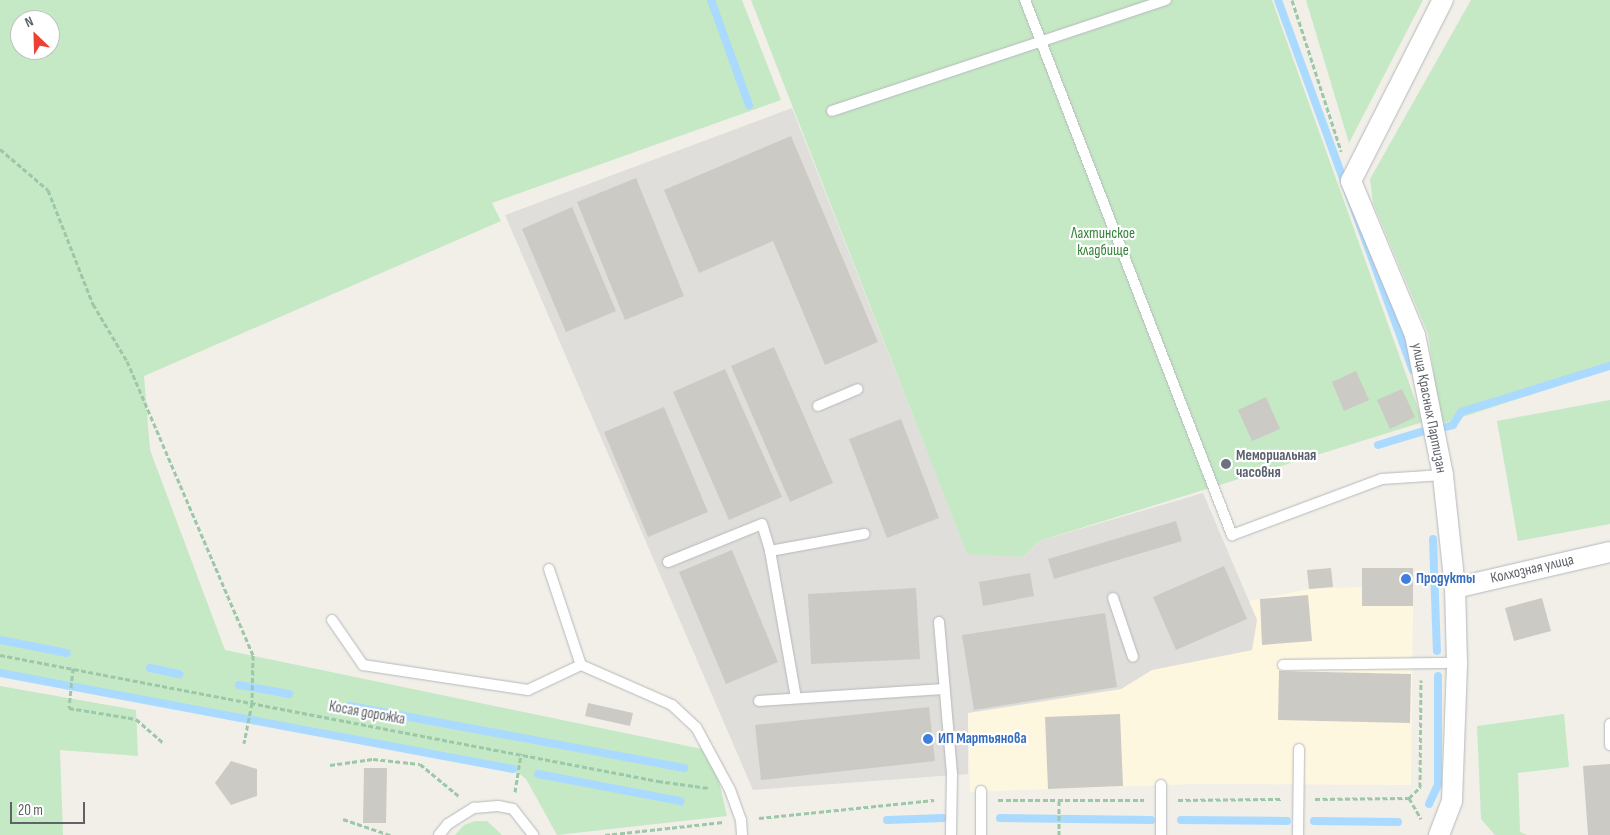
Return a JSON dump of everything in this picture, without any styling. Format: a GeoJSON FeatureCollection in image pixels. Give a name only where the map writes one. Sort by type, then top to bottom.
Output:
{"type":"FeatureCollection","features":[{"type":"Feature","properties":{"kind":"street"},"geometry":{"type":"LineString","coordinates":[[1351,181],[1442,0]]}},
{"type":"Feature","properties":{"kind":"street","name":"улица Красных Партизан"},"geometry":{"type":"LineString","coordinates":[[1351,181],[1415,336],[1443,475],[1455,588],[1457,663],[1452,801],[1432,831]]}},
{"type":"Feature","properties":{"kind":"street","name":"Колхозная улица"},"geometry":{"type":"LineString","coordinates":[[1455,588],[1610,552]]}},
{"type":"Feature","properties":{"kind":"lane"},"geometry":{"type":"LineString","coordinates":[[1025,0],[1232,535],[1382,479],[1443,475]]}},
{"type":"Feature","properties":{"kind":"lane"},"geometry":{"type":"LineString","coordinates":[[832,111],[1166,0]]}},
{"type":"Feature","properties":{"kind":"lane"},"geometry":{"type":"LineString","coordinates":[[818,406],[858,389]]}},
{"type":"Feature","properties":{"kind":"lane"},"geometry":{"type":"LineString","coordinates":[[668,562],[762,524],[770,552],[796,698]]}},
{"type":"Feature","properties":{"kind":"lane"},"geometry":{"type":"LineString","coordinates":[[770,552],[864,534]]}},
{"type":"Feature","properties":{"kind":"lane"},"geometry":{"type":"LineString","coordinates":[[549,569],[581,665],[672,705],[696,727],[730,790],[741,820],[742,835]]}},
{"type":"Feature","properties":{"kind":"lane"},"geometry":{"type":"LineString","coordinates":[[1113,598],[1133,657]]}},
{"type":"Feature","properties":{"kind":"lane"},"geometry":{"type":"LineString","coordinates":[[332,620],[363,665],[528,690],[581,665]]}},
{"type":"Feature","properties":{"kind":"lane"},"geometry":{"type":"LineString","coordinates":[[939,622],[951,799],[951,835]]}},
{"type":"Feature","properties":{"kind":"lane"},"geometry":{"type":"LineString","coordinates":[[1284,665],[1457,663]]}},
{"type":"Feature","properties":{"kind":"lane"},"geometry":{"type":"LineString","coordinates":[[759,700],[943,688]]}},
{"type":"Feature","properties":{"kind":"lane"},"geometry":{"type":"LineString","coordinates":[[1610,724],[1610,744]]}},
{"type":"Feature","properties":{"kind":"lane"},"geometry":{"type":"LineString","coordinates":[[1298,835],[1299,750]]}},
{"type":"Feature","properties":{"kind":"lane"},"geometry":{"type":"LineString","coordinates":[[1161,785],[1161,835]]}},
{"type":"Feature","properties":{"kind":"lane"},"geometry":{"type":"LineString","coordinates":[[981,795],[981,835]]}},
{"type":"Feature","properties":{"kind":"lane"},"geometry":{"type":"LineString","coordinates":[[438,835],[448,824],[474,808],[498,806],[513,808],[533,835]]}},
{"type":"Feature","properties":{"kind":"path"},"geometry":{"type":"LineString","coordinates":[[1292,0],[1351,181]]}},
{"type":"Feature","properties":{"kind":"path"},"geometry":{"type":"LineString","coordinates":[[0,149],[48,190],[93,304],[127,362],[253,655],[252,703],[244,743]]}},
{"type":"Feature","properties":{"kind":"path","name":"Косая дорожка"},"geometry":{"type":"LineString","coordinates":[[0,655],[521,753],[658,781],[730,790]]}},
{"type":"Feature","properties":{"kind":"path"},"geometry":{"type":"LineString","coordinates":[[981,795],[1059,801],[1409,798],[1420,786],[1422,664]]}},
{"type":"Feature","properties":{"kind":"path"},"geometry":{"type":"LineString","coordinates":[[73,668],[69,708],[136,718],[164,743]]}},
{"type":"Feature","properties":{"kind":"path"},"geometry":{"type":"LineString","coordinates":[[513,808],[521,753]]}},
{"type":"Feature","properties":{"kind":"path"},"geometry":{"type":"LineString","coordinates":[[330,765],[374,759],[420,764],[474,808]]}},
{"type":"Feature","properties":{"kind":"path"},"geometry":{"type":"LineString","coordinates":[[1409,798],[1432,831]]}},
{"type":"Feature","properties":{"kind":"path"},"geometry":{"type":"LineString","coordinates":[[605,835],[951,799]]}},
{"type":"Feature","properties":{"kind":"path"},"geometry":{"type":"LineString","coordinates":[[1059,801],[1059,835]]}},
{"type":"Feature","properties":{"kind":"path"},"geometry":{"type":"LineString","coordinates":[[343,820],[390,835]]}},
{"type":"Feature","properties":{"kind":"shaded area"},"geometry":{"type":"Polygon","coordinates":[[[792,108],[967,553],[1023,557],[1039,541],[1203,493],[1257,620],[1252,650],[1152,670],[1121,689],[968,713],[968,774],[753,790],[505,215],[792,108]]]}},
{"type":"Feature","properties":{"kind":"shaded area"},"geometry":{"type":"Polygon","coordinates":[[[1362,587],[1413,606],[1411,785],[1196,784],[970,792],[968,713],[1121,689],[1152,670],[1252,650],[1257,620],[1249,601],[1309,589],[1362,587]]]}},
{"type":"Feature","properties":{"kind":"green space"},"geometry":{"type":"Polygon","coordinates":[[[0,0],[742,0],[781,100],[492,203],[501,221],[144,376],[150,450],[225,650],[702,749],[718,777],[727,816],[557,835],[526,779],[507,764],[0,674],[0,0]]]}},
{"type":"Feature","properties":{"kind":"green space","name":"Лахтинское кладбище"},"geometry":{"type":"Polygon","coordinates":[[[751,0],[1272,0],[1423,422],[1039,541],[1023,557],[967,554],[751,0]]]}},
{"type":"Feature","properties":{"kind":"green space"},"geometry":{"type":"Polygon","coordinates":[[[1306,0],[1423,0],[1349,143],[1306,0]]]}},
{"type":"Feature","properties":{"kind":"green space"},"geometry":{"type":"Polygon","coordinates":[[[1471,0],[1610,0],[1610,369],[1441,424],[1428,334],[1373,203],[1370,179],[1471,0]]]}},
{"type":"Feature","properties":{"kind":"green space"},"geometry":{"type":"Polygon","coordinates":[[[1610,400],[1610,524],[1518,541],[1497,421],[1610,400]]]}},
{"type":"Feature","properties":{"kind":"green space"},"geometry":{"type":"Polygon","coordinates":[[[0,686],[136,710],[138,756],[60,750],[63,835],[0,835],[0,686]]]}},
{"type":"Feature","properties":{"kind":"green space"},"geometry":{"type":"Polygon","coordinates":[[[1564,714],[1569,767],[1518,773],[1520,832],[1527,835],[1495,835],[1481,819],[1477,726],[1564,714]]]}},
{"type":"Feature","properties":{"kind":"green space"},"geometry":{"type":"Polygon","coordinates":[[[475,821],[487,821],[502,835],[455,835],[464,825],[475,821]]]}},
{"type":"Feature","properties":{"kind":"building"},"geometry":{"type":"Polygon","coordinates":[[[791,136],[878,342],[825,365],[773,241],[699,273],[664,190],[791,136]]]}},
{"type":"Feature","properties":{"kind":"building"},"geometry":{"type":"Polygon","coordinates":[[[636,178],[684,296],[625,320],[577,202],[636,178]]]}},
{"type":"Feature","properties":{"kind":"building"},"geometry":{"type":"Polygon","coordinates":[[[572,207],[616,311],[566,332],[522,229],[572,207]]]}},
{"type":"Feature","properties":{"kind":"building"},"geometry":{"type":"Polygon","coordinates":[[[774,347],[833,483],[790,502],[731,366],[774,347]]]}},
{"type":"Feature","properties":{"kind":"building"},"geometry":{"type":"Polygon","coordinates":[[[725,369],[782,497],[729,520],[673,392],[725,369]]]}},
{"type":"Feature","properties":{"kind":"building"},"geometry":{"type":"Polygon","coordinates":[[[1356,371],[1369,400],[1344,411],[1332,382],[1356,371]]]}},
{"type":"Feature","properties":{"kind":"building"},"geometry":{"type":"Polygon","coordinates":[[[1402,389],[1415,417],[1390,429],[1377,400],[1402,389]]]}},
{"type":"Feature","properties":{"kind":"building"},"geometry":{"type":"Polygon","coordinates":[[[1266,397],[1280,429],[1252,441],[1238,410],[1266,397]]]}},
{"type":"Feature","properties":{"kind":"building"},"geometry":{"type":"Polygon","coordinates":[[[664,407],[708,512],[648,537],[604,432],[664,407]]]}},
{"type":"Feature","properties":{"kind":"building"},"geometry":{"type":"Polygon","coordinates":[[[901,419],[939,518],[887,538],[849,439],[901,419]]]}},
{"type":"Feature","properties":{"kind":"building"},"geometry":{"type":"Polygon","coordinates":[[[1176,521],[1182,541],[1054,579],[1048,559],[1176,521]]]}},
{"type":"Feature","properties":{"kind":"building"},"geometry":{"type":"Polygon","coordinates":[[[732,550],[778,662],[726,684],[679,572],[732,550]]]}},
{"type":"Feature","properties":{"kind":"building"},"geometry":{"type":"Polygon","coordinates":[[[1224,566],[1247,619],[1176,650],[1153,597],[1224,566]]]}},
{"type":"Feature","properties":{"kind":"building"},"geometry":{"type":"Polygon","coordinates":[[[1331,568],[1333,587],[1309,589],[1307,570],[1331,568]]]}},
{"type":"Feature","properties":{"kind":"building"},"geometry":{"type":"Polygon","coordinates":[[[1362,568],[1413,568],[1413,606],[1362,606],[1362,568]]]}},
{"type":"Feature","properties":{"kind":"building"},"geometry":{"type":"Polygon","coordinates":[[[1030,573],[1034,596],[983,606],[979,582],[1030,573]]]}},
{"type":"Feature","properties":{"kind":"building"},"geometry":{"type":"Polygon","coordinates":[[[916,588],[920,659],[811,664],[808,594],[916,588]]]}},
{"type":"Feature","properties":{"kind":"building"},"geometry":{"type":"Polygon","coordinates":[[[1308,595],[1312,641],[1262,645],[1260,599],[1308,595]]]}},
{"type":"Feature","properties":{"kind":"building"},"geometry":{"type":"Polygon","coordinates":[[[1542,598],[1551,631],[1514,641],[1505,608],[1542,598]]]}},
{"type":"Feature","properties":{"kind":"building"},"geometry":{"type":"Polygon","coordinates":[[[1105,613],[1117,687],[974,710],[962,635],[1105,613]]]}},
{"type":"Feature","properties":{"kind":"building"},"geometry":{"type":"Polygon","coordinates":[[[1279,671],[1411,674],[1410,723],[1278,720],[1279,671]]]}},
{"type":"Feature","properties":{"kind":"building"},"geometry":{"type":"Polygon","coordinates":[[[588,703],[633,713],[630,726],[585,716],[588,703]]]}},
{"type":"Feature","properties":{"kind":"building"},"geometry":{"type":"Polygon","coordinates":[[[929,707],[935,761],[761,780],[755,725],[929,707]]]}},
{"type":"Feature","properties":{"kind":"building"},"geometry":{"type":"Polygon","coordinates":[[[1120,714],[1123,786],[1048,789],[1045,717],[1120,714]]]}},
{"type":"Feature","properties":{"kind":"building"},"geometry":{"type":"Polygon","coordinates":[[[231,761],[257,769],[257,796],[231,805],[215,783],[231,761]]]}},
{"type":"Feature","properties":{"kind":"building"},"geometry":{"type":"Polygon","coordinates":[[[1610,764],[1610,835],[1588,835],[1583,766],[1610,764]]]}},
{"type":"Feature","properties":{"kind":"building"},"geometry":{"type":"Polygon","coordinates":[[[364,768],[387,768],[386,823],[363,823],[364,768]]]}},
{"type":"Feature","properties":{"kind":"waterway"},"geometry":{"type":"LineString","coordinates":[[711,0],[749,105]]}},
{"type":"Feature","properties":{"kind":"waterway"},"geometry":{"type":"LineString","coordinates":[[1278,0],[1413,370]]}},
{"type":"Feature","properties":{"kind":"waterway"},"geometry":{"type":"LineString","coordinates":[[1446,427],[1453,425],[1461,412],[1610,366]]}},
{"type":"Feature","properties":{"kind":"waterway"},"geometry":{"type":"LineString","coordinates":[[1378,445],[1427,430],[1427,422]]}},
{"type":"Feature","properties":{"kind":"waterway"},"geometry":{"type":"LineString","coordinates":[[1433,539],[1437,651]]}},
{"type":"Feature","properties":{"kind":"waterway"},"geometry":{"type":"LineString","coordinates":[[0,640],[67,653]]}},
{"type":"Feature","properties":{"kind":"waterway"},"geometry":{"type":"LineString","coordinates":[[150,668],[179,674]]}},
{"type":"Feature","properties":{"kind":"waterway"},"geometry":{"type":"LineString","coordinates":[[0,673],[513,769]]}},
{"type":"Feature","properties":{"kind":"waterway"},"geometry":{"type":"LineString","coordinates":[[1429,804],[1438,785],[1438,676]]}},
{"type":"Feature","properties":{"kind":"waterway"},"geometry":{"type":"LineString","coordinates":[[239,685],[289,694]]}},
{"type":"Feature","properties":{"kind":"waterway"},"geometry":{"type":"LineString","coordinates":[[350,706],[684,768]]}},
{"type":"Feature","properties":{"kind":"waterway"},"geometry":{"type":"LineString","coordinates":[[538,774],[680,801]]}},
{"type":"Feature","properties":{"kind":"waterway"},"geometry":{"type":"LineString","coordinates":[[887,820],[943,818]]}},
{"type":"Feature","properties":{"kind":"waterway"},"geometry":{"type":"LineString","coordinates":[[1000,818],[1151,820]]}},
{"type":"Feature","properties":{"kind":"waterway"},"geometry":{"type":"LineString","coordinates":[[1181,820],[1287,821]]}},
{"type":"Feature","properties":{"kind":"waterway"},"geometry":{"type":"LineString","coordinates":[[1314,821],[1398,822]]}},
{"type":"Feature","properties":{"kind":"place","name":"Мемориальная часовня"},"geometry":{"type":"Point","coordinates":[1226,464]}},
{"type":"Feature","properties":{"kind":"place","name":"Продукты"},"geometry":{"type":"Point","coordinates":[1406,579]}},
{"type":"Feature","properties":{"kind":"place","name":"ИП Мартьянова"},"geometry":{"type":"Point","coordinates":[928,739]}}]}
